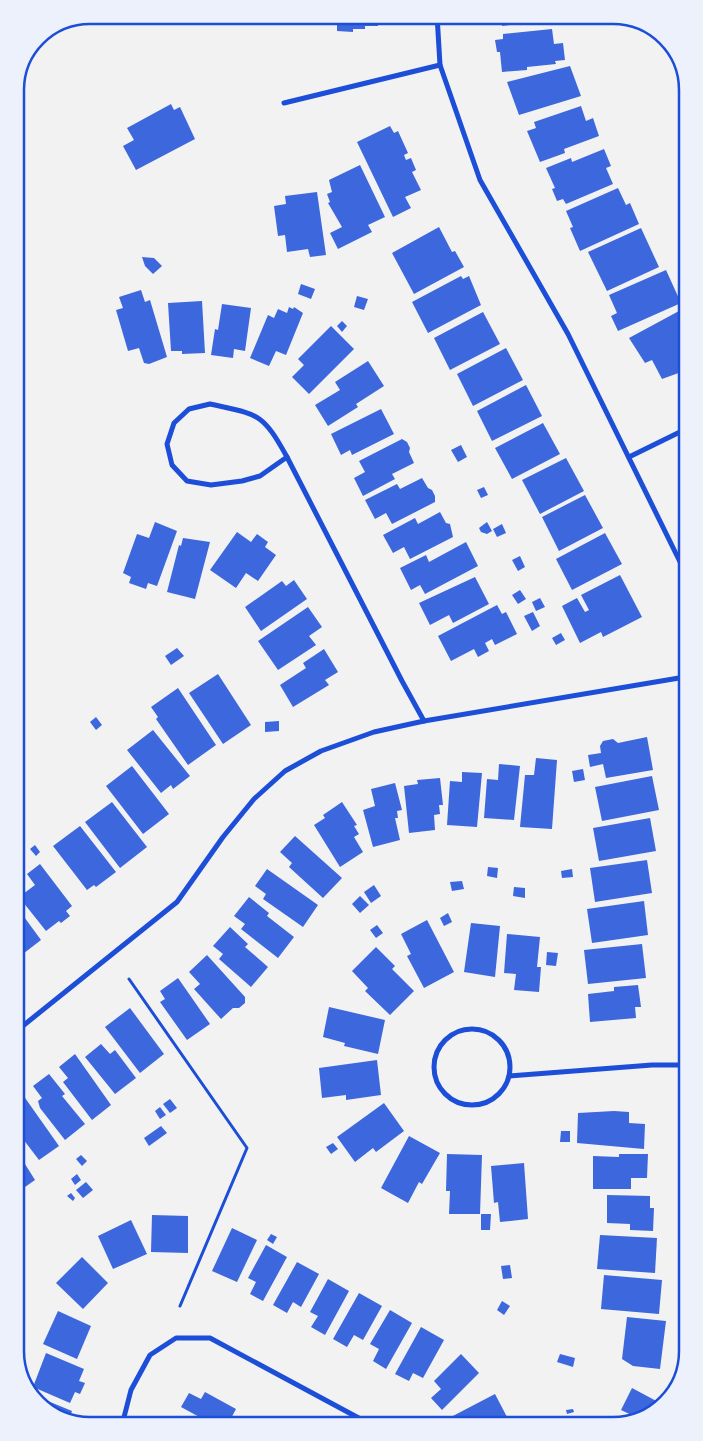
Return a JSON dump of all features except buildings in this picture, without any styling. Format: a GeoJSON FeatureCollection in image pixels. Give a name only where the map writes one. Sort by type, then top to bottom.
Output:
{"type":"FeatureCollection","features":[{"type":"Feature","properties":{"kind":"street"},"geometry":{"type":"LineString","coordinates":[[438,24],[440,65],[480,180],[568,334],[679,560]]}},
{"type":"Feature","properties":{"kind":"street"},"geometry":{"type":"LineString","coordinates":[[284,103],[440,65]]}},
{"type":"Feature","properties":{"kind":"street"},"geometry":{"type":"LineString","coordinates":[[287,457],[260,476],[211,485],[187,481],[172,465],[167,444],[174,423],[189,409],[210,404],[255,415],[271,428],[287,457],[402,682],[424,721]]}},
{"type":"Feature","properties":{"kind":"street"},"geometry":{"type":"LineString","coordinates":[[629,457],[679,432]]}},
{"type":"Feature","properties":{"kind":"street"},"geometry":{"type":"LineString","coordinates":[[24,1025],[177,902],[223,836],[254,799],[284,770],[320,751],[374,732],[424,721],[679,678]]}},
{"type":"Feature","properties":{"kind":"street"},"geometry":{"type":"LineString","coordinates":[[475,1028],[487,1031],[498,1038],[508,1053],[509,1076],[504,1088],[486,1102],[474,1105],[461,1103],[449,1097],[440,1087],[436,1078],[436,1057],[441,1044],[450,1035],[462,1030],[475,1028]]}},
{"type":"Feature","properties":{"kind":"street"},"geometry":{"type":"LineString","coordinates":[[509,1076],[652,1065],[679,1065]]}},
{"type":"Feature","properties":{"kind":"street"},"geometry":{"type":"LineString","coordinates":[[124,1417],[131,1390],[150,1356],[176,1338],[210,1338],[357,1417]]}},
{"type":"Feature","properties":{"kind":"path"},"geometry":{"type":"LineString","coordinates":[[129,979],[247,1148],[180,1306]]}}]}
